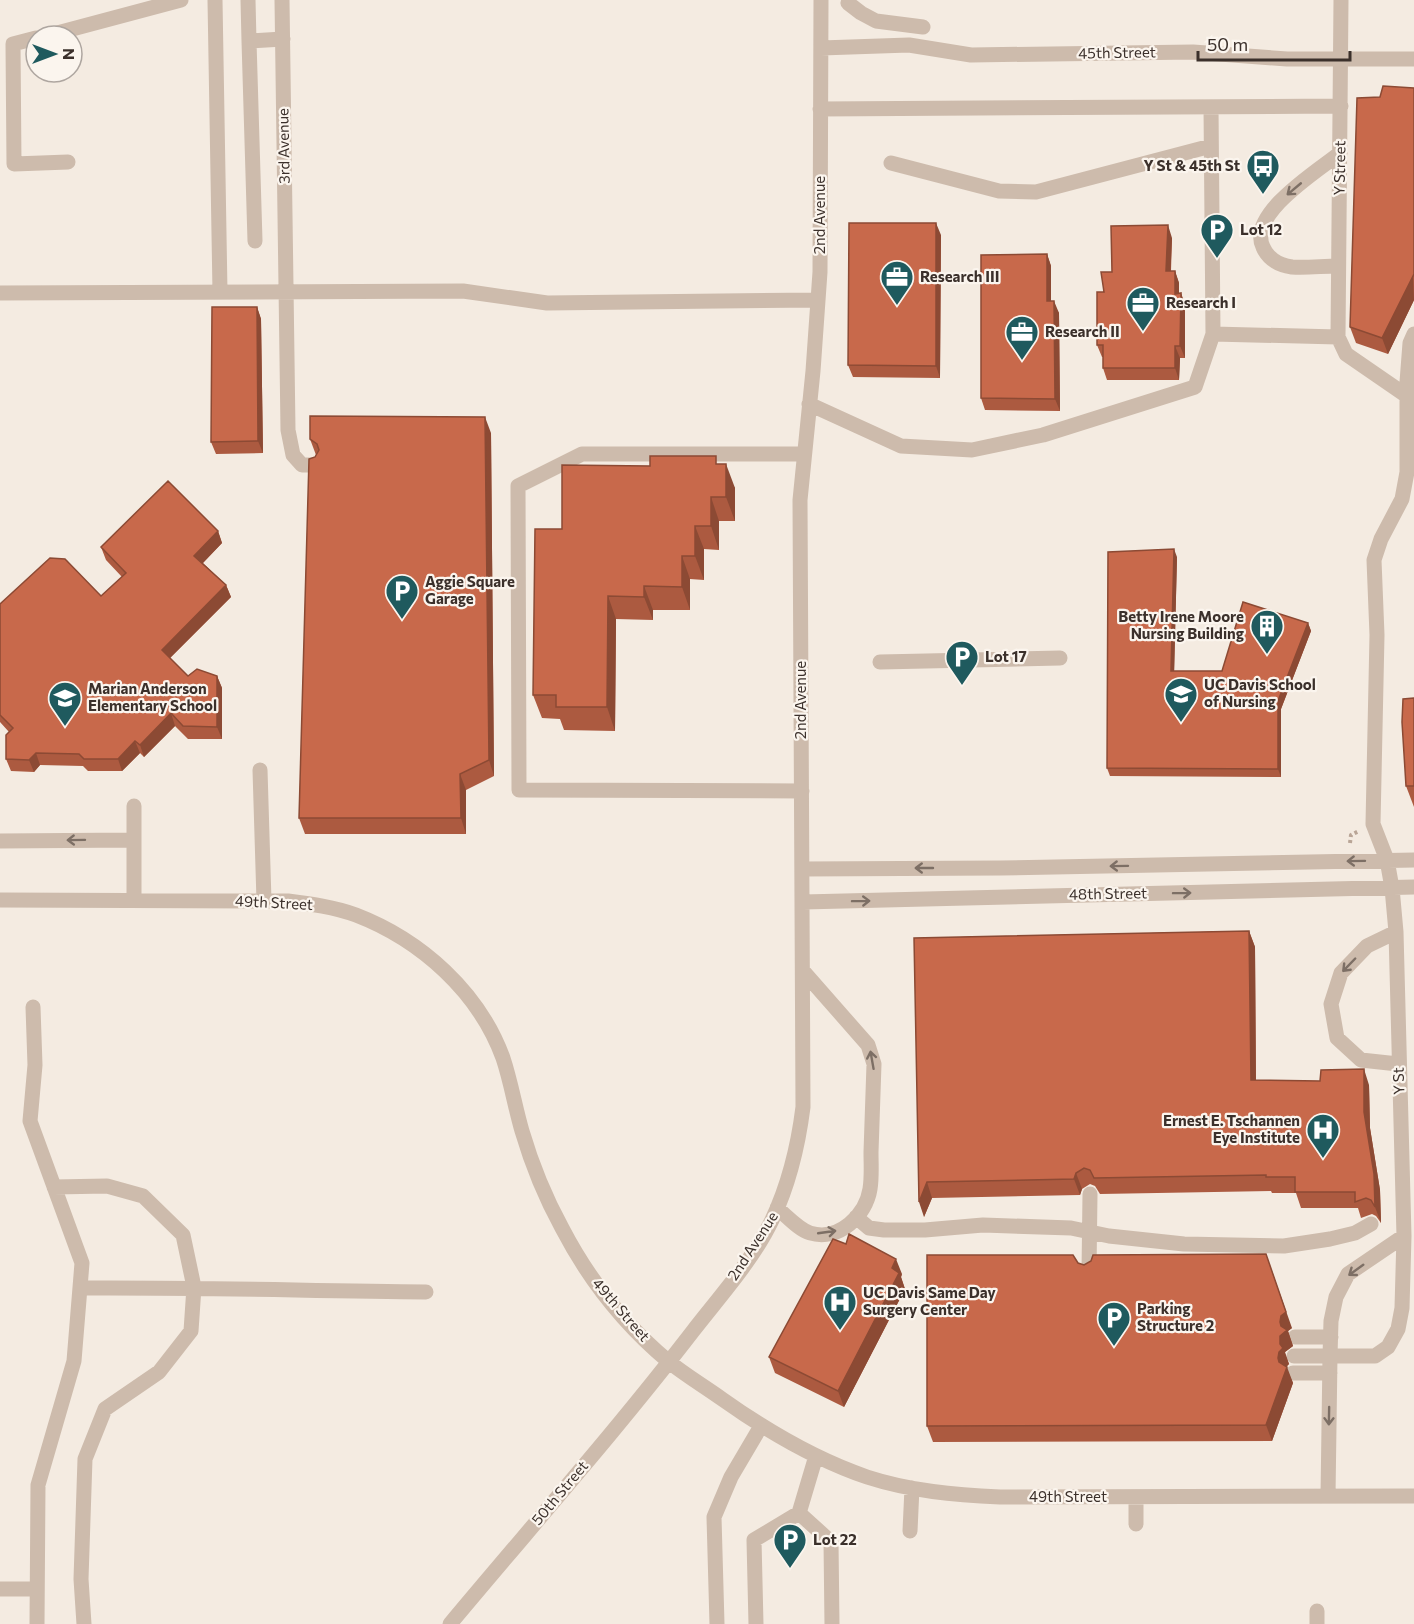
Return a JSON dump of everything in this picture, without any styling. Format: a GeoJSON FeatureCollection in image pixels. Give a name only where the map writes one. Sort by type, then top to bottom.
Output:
{"type":"FeatureCollection","features":[{"type":"Feature","properties":{"kind":"street"},"geometry":{"type":"LineString","coordinates":[[84,26],[181,0]]}},
{"type":"Feature","properties":{"kind":"street"},"geometry":{"type":"LineString","coordinates":[[215,0],[220,292]]}},
{"type":"Feature","properties":{"kind":"street"},"geometry":{"type":"LineString","coordinates":[[248,0],[255,241]]}},
{"type":"Feature","properties":{"kind":"street","name":"3rd Avenue"},"geometry":{"type":"LineString","coordinates":[[282,0],[288,430],[292,455],[302,465],[315,465]]}},
{"type":"Feature","properties":{"kind":"street","name":"2nd Avenue"},"geometry":{"type":"LineString","coordinates":[[669,1361],[749,1257],[771,1223],[787,1186],[798,1147],[803,1107],[800,500],[820,272],[821,0]]}},
{"type":"Feature","properties":{"kind":"street"},"geometry":{"type":"LineString","coordinates":[[849,0],[848,3],[854,8],[876,21],[923,27]]}},
{"type":"Feature","properties":{"kind":"street","name":"Y Street"},"geometry":{"type":"LineString","coordinates":[[1338,337],[1341,0]]}},
{"type":"Feature","properties":{"kind":"street"},"geometry":{"type":"LineString","coordinates":[[249,40],[283,39]]}},
{"type":"Feature","properties":{"kind":"street"},"geometry":{"type":"LineString","coordinates":[[24,41],[13,44],[14,164],[68,162]]}},
{"type":"Feature","properties":{"kind":"street","name":"45th Street"},"geometry":{"type":"LineString","coordinates":[[821,48],[909,45],[971,55],[1194,52],[1287,59],[1414,59]]}},
{"type":"Feature","properties":{"kind":"street"},"geometry":{"type":"LineString","coordinates":[[820,110],[1341,106]]}},
{"type":"Feature","properties":{"kind":"street"},"geometry":{"type":"LineString","coordinates":[[809,404],[901,446],[972,450],[1043,435],[1195,387],[1213,334],[1211,107]]}},
{"type":"Feature","properties":{"kind":"street"},"geometry":{"type":"LineString","coordinates":[[891,162],[999,191],[1036,192],[1211,146]]}},
{"type":"Feature","properties":{"kind":"street"},"geometry":{"type":"LineString","coordinates":[[1338,266],[1293,267],[1277,263],[1265,253],[1260,242],[1261,228],[1275,205],[1340,153]]}},
{"type":"Feature","properties":{"kind":"street"},"geometry":{"type":"LineString","coordinates":[[0,293],[463,291],[548,303],[818,300]]}},
{"type":"Feature","properties":{"kind":"street"},"geometry":{"type":"LineString","coordinates":[[1213,334],[1338,337],[1346,354],[1407,396]]}},
{"type":"Feature","properties":{"kind":"street"},"geometry":{"type":"LineString","coordinates":[[1409,483],[1407,396],[1410,343],[1414,334]]}},
{"type":"Feature","properties":{"kind":"street"},"geometry":{"type":"LineString","coordinates":[[802,791],[519,790],[518,486],[582,454],[804,454]]}},
{"type":"Feature","properties":{"kind":"street","name":"Y St"},"geometry":{"type":"LineString","coordinates":[[1294,1356],[1375,1356],[1388,1347],[1398,1329],[1402,1308],[1404,1236],[1396,932],[1387,860],[1373,824],[1377,634],[1374,560],[1381,539],[1409,483]]}},
{"type":"Feature","properties":{"kind":"street"},"geometry":{"type":"LineString","coordinates":[[880,662],[1060,658]]}},
{"type":"Feature","properties":{"kind":"street"},"geometry":{"type":"LineString","coordinates":[[260,770],[264,901]]}},
{"type":"Feature","properties":{"kind":"street"},"geometry":{"type":"LineString","coordinates":[[134,806],[134,900]]}},
{"type":"Feature","properties":{"kind":"street"},"geometry":{"type":"LineString","coordinates":[[0,841],[135,840]]}},
{"type":"Feature","properties":{"kind":"street","name":"48th Street"},"geometry":{"type":"LineString","coordinates":[[803,869],[1013,868],[1414,860]]}},
{"type":"Feature","properties":{"kind":"street","name":"48th Street"},"geometry":{"type":"LineString","coordinates":[[803,902],[1414,887]]}},
{"type":"Feature","properties":{"kind":"street","name":"49th Street"},"geometry":{"type":"LineString","coordinates":[[0,900],[288,901],[322,906],[355,915],[398,934],[422,951],[451,977],[491,1032],[502,1055],[532,1161],[563,1230],[589,1272],[614,1305],[669,1361],[761,1426],[816,1456],[869,1477],[912,1488],[956,1495],[1000,1497],[1414,1496]]}},
{"type":"Feature","properties":{"kind":"street"},"geometry":{"type":"LineString","coordinates":[[1396,932],[1367,946],[1341,973],[1331,1004],[1337,1038],[1361,1060],[1398,1064]]}},
{"type":"Feature","properties":{"kind":"street"},"geometry":{"type":"LineString","coordinates":[[777,1208],[810,1233],[823,1234],[837,1231],[850,1224],[862,1210],[870,1190],[874,1064],[868,1045],[803,971]]}},
{"type":"Feature","properties":{"kind":"street"},"geometry":{"type":"LineString","coordinates":[[33,1007],[34,1065],[30,1121],[82,1263],[74,1361],[38,1485],[37,1624]]}},
{"type":"Feature","properties":{"kind":"street"},"geometry":{"type":"LineString","coordinates":[[54,1187],[107,1186],[143,1197],[183,1235],[194,1287],[191,1331],[159,1372],[105,1409],[84,1459],[81,1579],[84,1624]]}},
{"type":"Feature","properties":{"kind":"street"},"geometry":{"type":"LineString","coordinates":[[1089,1271],[1090,1194]]}},
{"type":"Feature","properties":{"kind":"street"},"geometry":{"type":"LineString","coordinates":[[856,1217],[869,1228],[884,1230],[925,1230],[983,1225],[1071,1228],[1184,1244],[1284,1246],[1355,1233],[1379,1221]]}},
{"type":"Feature","properties":{"kind":"street"},"geometry":{"type":"LineString","coordinates":[[1328,1496],[1331,1321],[1336,1297],[1348,1274],[1404,1236]]}},
{"type":"Feature","properties":{"kind":"street"},"geometry":{"type":"LineString","coordinates":[[80,1288],[194,1287],[426,1292]]}},
{"type":"Feature","properties":{"kind":"street"},"geometry":{"type":"LineString","coordinates":[[1295,1337],[1331,1337]]}},
{"type":"Feature","properties":{"kind":"street","name":"50th Street"},"geometry":{"type":"LineString","coordinates":[[450,1624],[669,1361]]}},
{"type":"Feature","properties":{"kind":"street"},"geometry":{"type":"LineString","coordinates":[[1293,1373],[1330,1373]]}},
{"type":"Feature","properties":{"kind":"street"},"geometry":{"type":"LineString","coordinates":[[717,1624],[714,1516],[731,1476],[761,1426]]}},
{"type":"Feature","properties":{"kind":"street"},"geometry":{"type":"LineString","coordinates":[[756,1624],[754,1540],[799,1513],[816,1456]]}},
{"type":"Feature","properties":{"kind":"street"},"geometry":{"type":"LineString","coordinates":[[910,1531],[912,1488]]}},
{"type":"Feature","properties":{"kind":"street"},"geometry":{"type":"LineString","coordinates":[[1136,1497],[1136,1524]]}},
{"type":"Feature","properties":{"kind":"street"},"geometry":{"type":"LineString","coordinates":[[799,1513],[831,1542],[832,1624]]}},
{"type":"Feature","properties":{"kind":"street"},"geometry":{"type":"LineString","coordinates":[[0,1589],[37,1589]]}},
{"type":"Feature","properties":{"kind":"building"},"geometry":{"type":"Polygon","coordinates":[[[1383,86],[1414,88],[1414,274],[1382,338],[1350,327],[1357,98],[1380,97],[1383,86]]]}},
{"type":"Feature","properties":{"kind":"building","name":"Research III"},"geometry":{"type":"Polygon","coordinates":[[[849,223],[936,223],[936,366],[848,365],[849,223]]]}},
{"type":"Feature","properties":{"kind":"building","name":"Research I"},"geometry":{"type":"Polygon","coordinates":[[[1168,225],[1166,271],[1175,271],[1175,294],[1181,293],[1180,346],[1175,346],[1175,368],[1103,368],[1103,345],[1097,345],[1097,292],[1104,292],[1101,272],[1112,272],[1111,226],[1168,225]]]}},
{"type":"Feature","properties":{"kind":"building","name":"Research II"},"geometry":{"type":"Polygon","coordinates":[[[1047,254],[1047,301],[1054,301],[1055,399],[981,398],[981,255],[1047,254]]]}},
{"type":"Feature","properties":{"kind":"building"},"geometry":{"type":"Polygon","coordinates":[[[212,307],[257,307],[258,441],[211,442],[212,307]]]}},
{"type":"Feature","properties":{"kind":"building","name":"Aggie Square Garage"},"geometry":{"type":"Polygon","coordinates":[[[310,416],[485,417],[489,760],[460,774],[461,818],[299,818],[309,459],[315,457],[319,450],[317,444],[310,439],[310,416]]]}},
{"type":"Feature","properties":{"kind":"building"},"geometry":{"type":"Polygon","coordinates":[[[650,456],[716,456],[716,464],[726,464],[726,497],[711,497],[711,526],[695,526],[695,556],[682,556],[682,587],[644,586],[644,597],[608,596],[607,707],[556,707],[556,695],[533,695],[535,529],[562,529],[562,465],[650,466],[650,456]]]}},
{"type":"Feature","properties":{"kind":"building"},"geometry":{"type":"Polygon","coordinates":[[[168,481],[218,531],[194,556],[226,585],[162,650],[188,676],[197,669],[217,676],[217,727],[183,726],[171,713],[140,745],[135,741],[118,759],[84,759],[79,754],[36,753],[29,760],[6,759],[6,735],[13,728],[0,715],[0,604],[50,558],[65,559],[101,596],[126,573],[101,547],[168,481]]]}},
{"type":"Feature","properties":{"kind":"building","name":"Betty Irene Moore Nursing Building"},"geometry":{"type":"Polygon","coordinates":[[[1174,549],[1171,671],[1222,671],[1243,602],[1308,623],[1278,701],[1278,769],[1107,768],[1108,552],[1174,549]]]}},
{"type":"Feature","properties":{"kind":"building"},"geometry":{"type":"Polygon","coordinates":[[[1414,698],[1414,786],[1406,786],[1403,699],[1414,698]]]}},
{"type":"Feature","properties":{"kind":"building"},"geometry":{"type":"Polygon","coordinates":[[[1249,931],[1251,1080],[1320,1081],[1321,1070],[1364,1069],[1364,1112],[1374,1174],[1375,1207],[1371,1200],[1366,1198],[1355,1202],[1355,1192],[1295,1192],[1295,1177],[1266,1177],[1266,1175],[1094,1178],[1090,1170],[1084,1168],[1076,1173],[1074,1179],[927,1182],[919,1202],[914,938],[1249,931]]]}},
{"type":"Feature","properties":{"kind":"building","name":"UC Davis Same Day Surgery Center"},"geometry":{"type":"Polygon","coordinates":[[[849,1234],[896,1259],[892,1268],[899,1273],[838,1391],[769,1357],[833,1239],[846,1244],[849,1234]]]}},
{"type":"Feature","properties":{"kind":"building","name":"Parking Structure 2"},"geometry":{"type":"Polygon","coordinates":[[[1266,1254],[1286,1312],[1281,1316],[1281,1326],[1287,1330],[1280,1336],[1280,1344],[1283,1348],[1278,1358],[1279,1362],[1287,1367],[1266,1425],[927,1426],[927,1255],[1073,1255],[1078,1263],[1084,1265],[1091,1261],[1093,1255],[1266,1254]]]}},
{"type":"Feature","properties":{"kind":"place","name":"Y St & 45th St"},"geometry":{"type":"Point","coordinates":[1263,195]}},
{"type":"Feature","properties":{"kind":"place","name":"Lot 12"},"geometry":{"type":"Point","coordinates":[1217,259]}},
{"type":"Feature","properties":{"kind":"place","name":"Research III"},"geometry":{"type":"Point","coordinates":[897,306]}},
{"type":"Feature","properties":{"kind":"place","name":"Research I"},"geometry":{"type":"Point","coordinates":[1143,332]}},
{"type":"Feature","properties":{"kind":"place","name":"Research II"},"geometry":{"type":"Point","coordinates":[1022,361]}},
{"type":"Feature","properties":{"kind":"place","name":"Aggie Square Garage"},"geometry":{"type":"Point","coordinates":[402,620]}},
{"type":"Feature","properties":{"kind":"place","name":"Betty Irene Moore Nursing Building"},"geometry":{"type":"Point","coordinates":[1267,655]}},
{"type":"Feature","properties":{"kind":"place","name":"Lot 17"},"geometry":{"type":"Point","coordinates":[962,686]}},
{"type":"Feature","properties":{"kind":"place","name":"UC Davis School of Nursing"},"geometry":{"type":"Point","coordinates":[1181,723]}},
{"type":"Feature","properties":{"kind":"place","name":"Marian Anderson Elementary School"},"geometry":{"type":"Point","coordinates":[65,727]}},
{"type":"Feature","properties":{"kind":"place","name":"Ernest E. Tschannen Eye Institute"},"geometry":{"type":"Point","coordinates":[1323,1159]}},
{"type":"Feature","properties":{"kind":"place","name":"UC Davis Same Day Surgery Center"},"geometry":{"type":"Point","coordinates":[840,1331]}},
{"type":"Feature","properties":{"kind":"place","name":"Parking Structure 2"},"geometry":{"type":"Point","coordinates":[1114,1347]}},
{"type":"Feature","properties":{"kind":"place","name":"Lot 22"},"geometry":{"type":"Point","coordinates":[790,1569]}}]}
